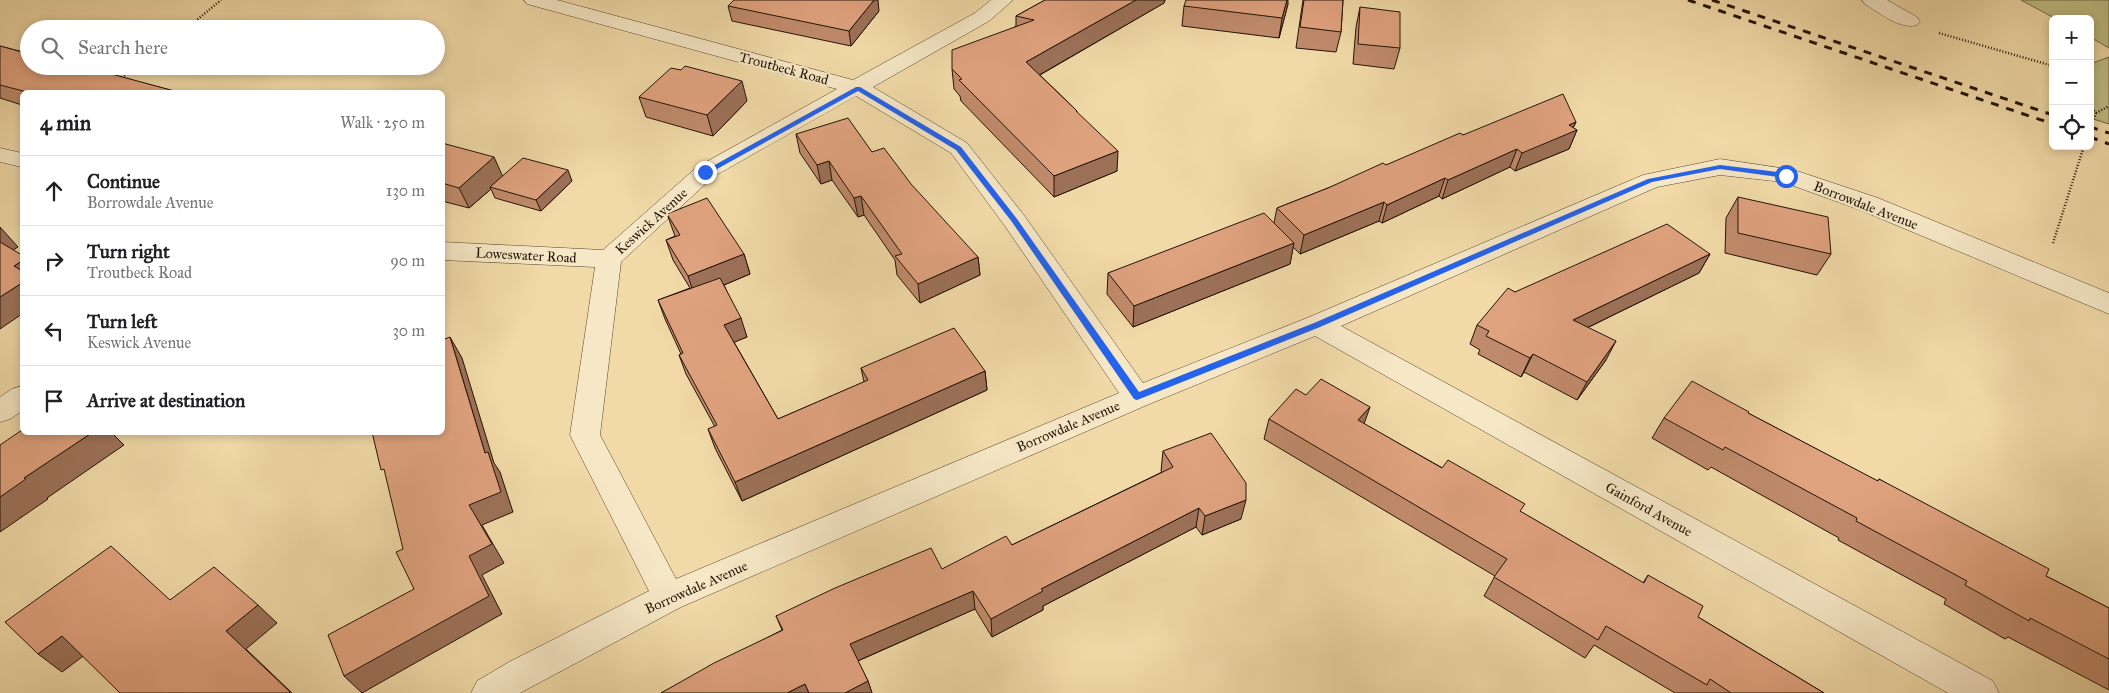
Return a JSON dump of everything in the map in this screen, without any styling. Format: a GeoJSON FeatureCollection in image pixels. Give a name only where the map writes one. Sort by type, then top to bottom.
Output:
{"type":"FeatureCollection","features":[{"type":"Feature","properties":{"kind":"street","name":"Troutbeck Road"},"geometry":{"type":"LineString","coordinates":[[534,0],[858,88],[958,148],[1014,220],[1137,397]]}},
{"type":"Feature","properties":{"kind":"street","name":"Keswick Avenue"},"geometry":{"type":"LineString","coordinates":[[669,597],[585,435],[609,260],[705,172],[982,17],[1003,0]]}},
{"type":"Feature","properties":{"kind":"street"},"geometry":{"type":"LineString","coordinates":[[1872,0],[1910,21]]}},
{"type":"Feature","properties":{"kind":"street"},"geometry":{"type":"LineString","coordinates":[[0,155],[20,160]]}},
{"type":"Feature","properties":{"kind":"street","name":"Borrowdale Avenue"},"geometry":{"type":"LineString","coordinates":[[489,693],[521,673],[669,597],[1137,397],[1317,325],[1651,180],[1720,167],[1786,176],[1869,204],[2109,304]]}},
{"type":"Feature","properties":{"kind":"street","name":"Loweswater Road"},"geometry":{"type":"LineString","coordinates":[[445,251],[609,260]]}},
{"type":"Feature","properties":{"kind":"street","name":"Gainford Avenue"},"geometry":{"type":"LineString","coordinates":[[1317,325],[1980,693]]}},
{"type":"Feature","properties":{"kind":"street"},"geometry":{"type":"LineString","coordinates":[[0,411],[20,398]]}},
{"type":"Feature","properties":{"kind":"path"},"geometry":{"type":"LineString","coordinates":[[197,20],[221,0]]}},
{"type":"Feature","properties":{"kind":"path"},"geometry":{"type":"LineString","coordinates":[[1910,21],[1951,38],[2049,65]]}},
{"type":"Feature","properties":{"kind":"path"},"geometry":{"type":"LineString","coordinates":[[114,82],[125,75]]}},
{"type":"Feature","properties":{"kind":"path"},"geometry":{"type":"LineString","coordinates":[[2094,118],[2096,113],[2109,106]]}},
{"type":"Feature","properties":{"kind":"path"},"geometry":{"type":"LineString","coordinates":[[2042,276],[2083,150]]}},
{"type":"Feature","properties":{"kind":"shaded area"},"geometry":{"type":"Polygon","coordinates":[[[2021,0],[2109,0],[2109,48],[2094,39],[2094,15],[2049,15],[2021,0]]]}},
{"type":"Feature","properties":{"kind":"shaded area"},"geometry":{"type":"Polygon","coordinates":[[[2109,57],[2109,124],[2094,119],[2094,63],[2109,57]]]}},
{"type":"Feature","properties":{"kind":"building"},"geometry":{"type":"Polygon","coordinates":[[[734,0],[874,0],[849,31],[728,6],[734,0]]]}},
{"type":"Feature","properties":{"kind":"building"},"geometry":{"type":"Polygon","coordinates":[[[1045,0],[1136,0],[1026,62],[1118,151],[1054,176],[959,80],[962,79],[952,69],[952,50],[1034,20],[1016,16],[1045,0]]]}},
{"type":"Feature","properties":{"kind":"building"},"geometry":{"type":"Polygon","coordinates":[[[1186,0],[1287,0],[1282,18],[1184,6],[1186,0]]]}},
{"type":"Feature","properties":{"kind":"building"},"geometry":{"type":"Polygon","coordinates":[[[1304,0],[1343,0],[1341,32],[1300,27],[1304,0]]]}},
{"type":"Feature","properties":{"kind":"building"},"geometry":{"type":"Polygon","coordinates":[[[1360,7],[1400,12],[1400,48],[1358,44],[1360,7]]]}},
{"type":"Feature","properties":{"kind":"building"},"geometry":{"type":"Polygon","coordinates":[[[0,46],[20,52],[20,75],[115,75],[171,90],[20,90],[0,85],[0,46]]]}},
{"type":"Feature","properties":{"kind":"building"},"geometry":{"type":"Polygon","coordinates":[[[685,66],[742,81],[707,115],[639,97],[671,68],[681,70],[685,66]]]}},
{"type":"Feature","properties":{"kind":"building"},"geometry":{"type":"Polygon","coordinates":[[[1563,94],[1576,122],[1569,125],[1577,130],[1522,153],[1517,149],[1448,180],[1445,178],[1387,205],[1384,202],[1304,235],[1277,208],[1328,188],[1383,163],[1386,165],[1460,133],[1463,135],[1563,94]]]}},
{"type":"Feature","properties":{"kind":"building"},"geometry":{"type":"Polygon","coordinates":[[[848,118],[872,152],[884,148],[911,184],[978,257],[918,284],[895,256],[902,254],[861,196],[854,198],[829,161],[817,165],[796,134],[848,118]]]}},
{"type":"Feature","properties":{"kind":"building"},"geometry":{"type":"Polygon","coordinates":[[[445,144],[494,157],[459,188],[445,184],[445,144]]]}},
{"type":"Feature","properties":{"kind":"building"},"geometry":{"type":"Polygon","coordinates":[[[523,158],[568,170],[536,200],[490,187],[523,158]]]}},
{"type":"Feature","properties":{"kind":"building"},"geometry":{"type":"Polygon","coordinates":[[[1738,197],[1828,217],[1831,254],[1738,233],[1738,197]]]}},
{"type":"Feature","properties":{"kind":"building"},"geometry":{"type":"Polygon","coordinates":[[[707,198],[744,254],[688,276],[666,240],[680,235],[667,214],[707,198]]]}},
{"type":"Feature","properties":{"kind":"building"},"geometry":{"type":"Polygon","coordinates":[[[1264,213],[1294,243],[1134,306],[1108,273],[1264,213]]]}},
{"type":"Feature","properties":{"kind":"building"},"geometry":{"type":"Polygon","coordinates":[[[1667,224],[1710,254],[1573,320],[1616,341],[1587,382],[1533,354],[1530,358],[1486,336],[1489,331],[1477,325],[1508,288],[1515,292],[1667,224]]]}},
{"type":"Feature","properties":{"kind":"building"},"geometry":{"type":"Polygon","coordinates":[[[0,242],[20,254],[20,262],[14,266],[20,270],[20,284],[0,297],[0,242]]]}},
{"type":"Feature","properties":{"kind":"building"},"geometry":{"type":"Polygon","coordinates":[[[720,278],[741,318],[724,325],[778,419],[868,380],[861,368],[954,328],[985,371],[735,482],[708,429],[717,425],[679,355],[683,353],[658,300],[720,278]]]}},
{"type":"Feature","properties":{"kind":"building"},"geometry":{"type":"Polygon","coordinates":[[[450,337],[485,453],[488,452],[501,492],[469,505],[492,544],[469,556],[489,596],[344,676],[328,635],[414,589],[396,552],[403,549],[384,469],[381,470],[373,435],[445,435],[445,339],[450,337]]]}},
{"type":"Feature","properties":{"kind":"building"},"geometry":{"type":"Polygon","coordinates":[[[1321,379],[1370,407],[1358,420],[1442,468],[1448,460],[1525,504],[1520,511],[1644,583],[1648,575],[1703,606],[1698,617],[1824,693],[1731,693],[1710,679],[1707,685],[1606,626],[1598,640],[1494,577],[1507,559],[1269,419],[1296,389],[1306,395],[1321,379]]]}},
{"type":"Feature","properties":{"kind":"building"},"geometry":{"type":"Polygon","coordinates":[[[1692,381],[1748,413],[1878,481],[1879,479],[2049,569],[2046,576],[2109,608],[2109,659],[2030,618],[2029,621],[1965,585],[1967,581],[1856,521],[1857,518],[1725,447],[1723,450],[1664,418],[1692,381]]]}},
{"type":"Feature","properties":{"kind":"building"},"geometry":{"type":"Polygon","coordinates":[[[20,431],[20,435],[88,435],[24,478],[26,479],[0,497],[0,445],[20,431]]]}},
{"type":"Feature","properties":{"kind":"building"},"geometry":{"type":"Polygon","coordinates":[[[1211,433],[1246,483],[1246,500],[1205,516],[1199,508],[1041,589],[1043,591],[991,619],[973,591],[850,644],[868,681],[845,693],[809,693],[805,684],[787,693],[661,693],[714,663],[783,630],[776,616],[835,588],[931,548],[942,569],[1006,536],[1012,545],[1173,467],[1163,451],[1211,433]]]}},
{"type":"Feature","properties":{"kind":"building"},"geometry":{"type":"Polygon","coordinates":[[[111,546],[170,600],[214,567],[258,605],[226,631],[290,692],[120,693],[62,636],[38,654],[5,622],[111,546]]]}},
{"type":"Feature","properties":{"kind":"railway"},"geometry":{"type":"LineString","coordinates":[[1688,0],[2049,123]]}},
{"type":"Feature","properties":{"kind":"railway"},"geometry":{"type":"LineString","coordinates":[[1712,0],[2049,114]]}},
{"type":"Feature","properties":{"kind":"railway"},"geometry":{"type":"LineString","coordinates":[[2094,128],[2109,133]]}},
{"type":"Feature","properties":{"kind":"railway"},"geometry":{"type":"LineString","coordinates":[[2094,138],[2109,144]]}},
{"type":"Feature","properties":{"kind":"route"},"geometry":{"type":"LineString","coordinates":[[705,172],[858,88],[958,148],[1014,220],[1137,397],[1317,325],[1651,180],[1720,167],[1786,176]]}}]}
